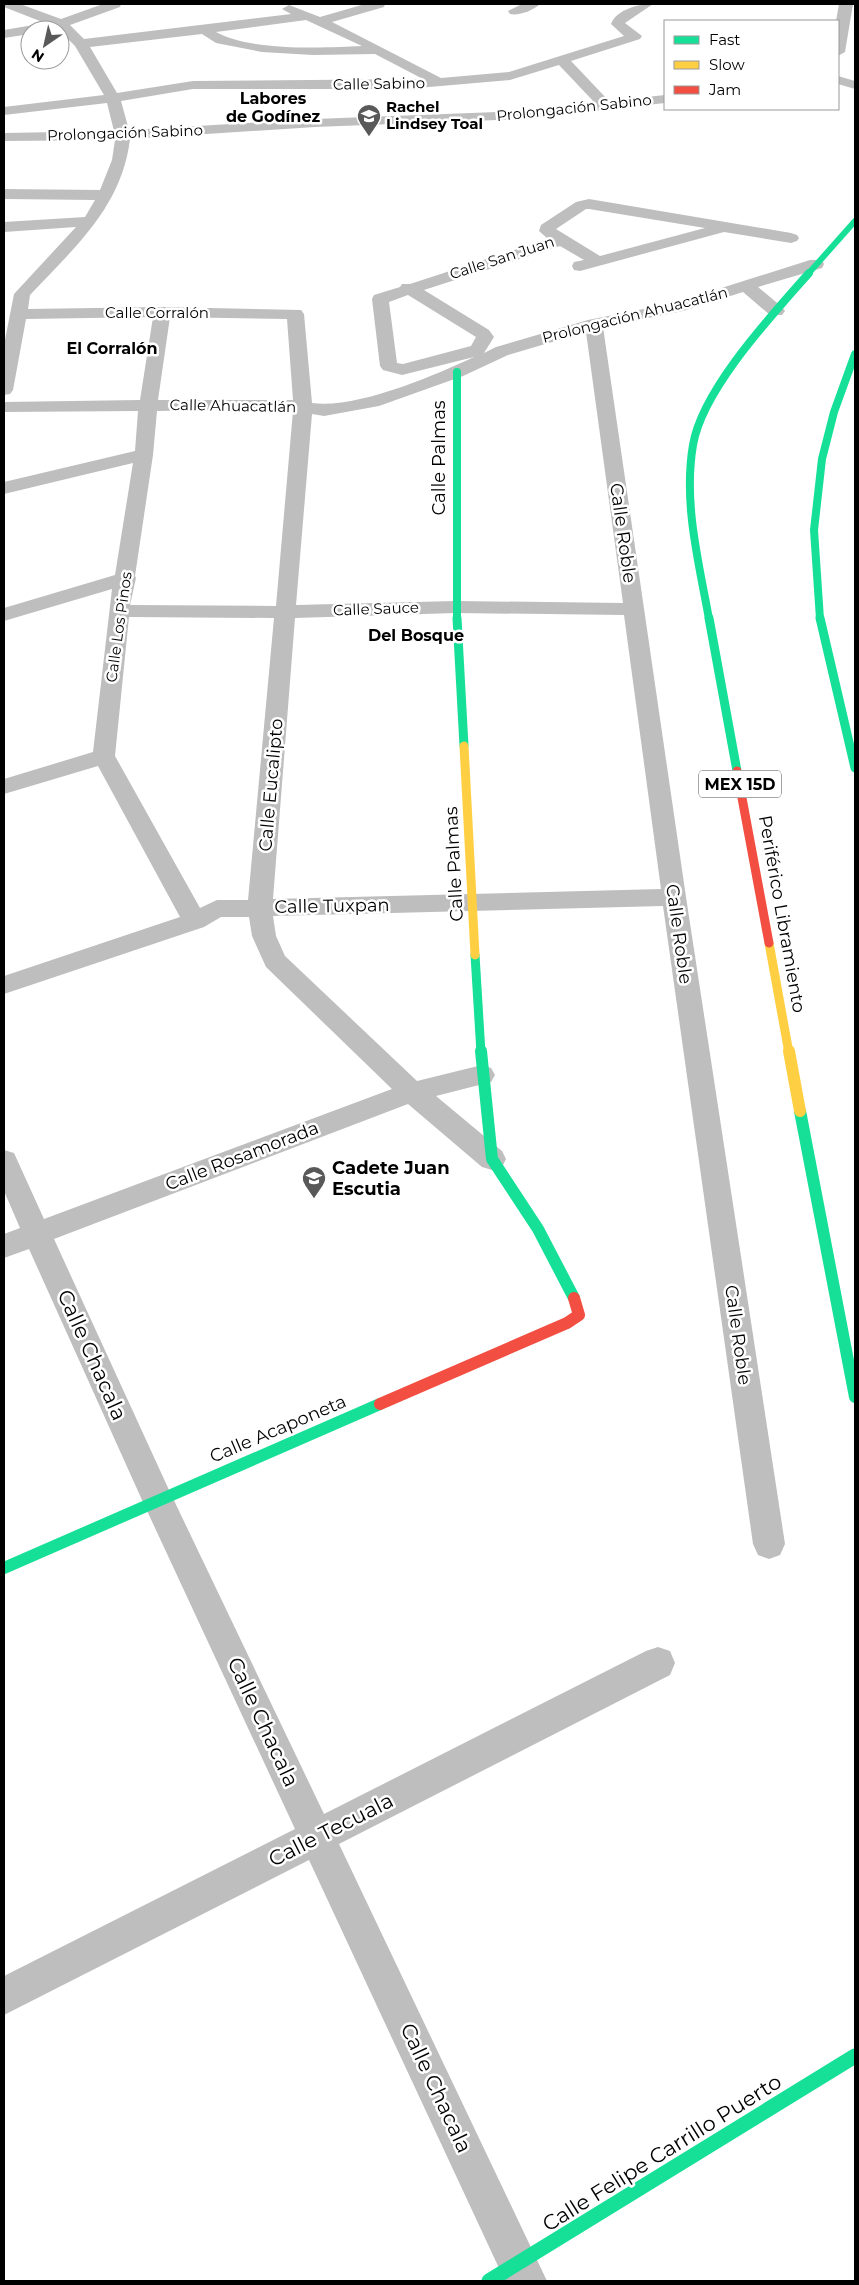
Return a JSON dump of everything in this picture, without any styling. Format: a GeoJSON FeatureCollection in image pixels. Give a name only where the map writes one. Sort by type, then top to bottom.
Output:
{"type":"FeatureCollection","features":[{"type":"Feature","properties":{"kind":"main road","name":"Periférico Libramiento"},"geometry":{"type":"LineString","coordinates":[[855,221],[816,264],[731,366],[705,408],[696,432],[690,488],[695,540],[826,1254],[855,1397]]}},
{"type":"Feature","properties":{"kind":"main road"},"geometry":{"type":"LineString","coordinates":[[855,354],[834,412],[822,459],[814,530],[820,624],[855,768]]}},
{"type":"Feature","properties":{"kind":"main road","name":"Calle Palmas"},"geometry":{"type":"LineString","coordinates":[[451,366],[456,607],[474,902],[482,1075],[492,1159],[538,1229],[576,1302],[579,1315],[567,1323]]}},
{"type":"Feature","properties":{"kind":"main road","name":"Calle Acaponeta"},"geometry":{"type":"LineString","coordinates":[[4,1568],[567,1323]]}},
{"type":"Feature","properties":{"kind":"main road","name":"Calle Felipe Carrillo Puerto"},"geometry":{"type":"LineString","coordinates":[[489,2281],[522,2272],[855,2056]]}},
{"type":"Feature","properties":{"kind":"street"},"geometry":{"type":"LineString","coordinates":[[8,4],[50,20]]}},
{"type":"Feature","properties":{"kind":"street"},"geometry":{"type":"LineString","coordinates":[[70,21],[115,4]]}},
{"type":"Feature","properties":{"kind":"street"},"geometry":{"type":"LineString","coordinates":[[275,4],[320,21],[438,82]]}},
{"type":"Feature","properties":{"kind":"street"},"geometry":{"type":"LineString","coordinates":[[320,21],[379,4]]}},
{"type":"Feature","properties":{"kind":"street"},"geometry":{"type":"LineString","coordinates":[[515,11],[533,4]]}},
{"type":"Feature","properties":{"kind":"street","name":"Calle Sabino"},"geometry":{"type":"LineString","coordinates":[[4,111],[113,99],[165,88],[193,85],[406,85],[510,76],[635,36],[618,24],[647,4]]}},
{"type":"Feature","properties":{"kind":"street"},"geometry":{"type":"LineString","coordinates":[[840,32],[846,4]]}},
{"type":"Feature","properties":{"kind":"street"},"geometry":{"type":"LineString","coordinates":[[81,44],[307,16]]}},
{"type":"Feature","properties":{"kind":"street"},"geometry":{"type":"LineString","coordinates":[[205,29],[213,38],[272,50],[378,50]]}},
{"type":"Feature","properties":{"kind":"street"},"geometry":{"type":"LineString","coordinates":[[4,34],[20,31]]}},
{"type":"Feature","properties":{"kind":"street"},"geometry":{"type":"LineString","coordinates":[[4,390],[9,343],[19,314],[22,294],[90,221],[106,195],[120,160],[123,135],[113,99],[81,44],[70,33]]}},
{"type":"Feature","properties":{"kind":"street"},"geometry":{"type":"LineString","coordinates":[[562,60],[607,106]]}},
{"type":"Feature","properties":{"kind":"street"},"geometry":{"type":"LineString","coordinates":[[839,80],[855,85]]}},
{"type":"Feature","properties":{"kind":"street"},"geometry":{"type":"LineString","coordinates":[[406,85],[426,120]]}},
{"type":"Feature","properties":{"kind":"street","name":"Prolongación Sabino"},"geometry":{"type":"LineString","coordinates":[[4,137],[123,135],[316,123],[426,120],[522,114],[664,99]]}},
{"type":"Feature","properties":{"kind":"street"},"geometry":{"type":"LineString","coordinates":[[4,194],[106,195]]}},
{"type":"Feature","properties":{"kind":"street","name":"Calle San Juan"},"geometry":{"type":"LineString","coordinates":[[561,240],[547,231],[547,228],[582,205],[590,204],[791,238]]}},
{"type":"Feature","properties":{"kind":"street"},"geometry":{"type":"LineString","coordinates":[[4,227],[90,221]]}},
{"type":"Feature","properties":{"kind":"street"},"geometry":{"type":"LineString","coordinates":[[572,268],[726,227]]}},
{"type":"Feature","properties":{"kind":"street"},"geometry":{"type":"LineString","coordinates":[[561,240],[597,261]]}},
{"type":"Feature","properties":{"kind":"street","name":"Calle San Juan"},"geometry":{"type":"LineString","coordinates":[[451,366],[402,370],[389,366],[380,299],[408,288],[561,240]]}},
{"type":"Feature","properties":{"kind":"street","name":"Prolongación Ahuacatlán"},"geometry":{"type":"LineString","coordinates":[[451,366],[594,324],[677,307],[816,264]]}},
{"type":"Feature","properties":{"kind":"street"},"geometry":{"type":"LineString","coordinates":[[746,286],[776,311]]}},
{"type":"Feature","properties":{"kind":"street"},"geometry":{"type":"LineString","coordinates":[[408,288],[483,334],[484,338],[478,349],[451,366]]}},
{"type":"Feature","properties":{"kind":"street","name":"Calle Corralón"},"geometry":{"type":"LineString","coordinates":[[19,314],[162,312],[295,314]]}},
{"type":"Feature","properties":{"kind":"street","name":"Calle Los Pinos"},"geometry":{"type":"LineString","coordinates":[[104,756],[119,611],[126,578],[144,455],[148,406],[162,312]]}},
{"type":"Feature","properties":{"kind":"street","name":"Calle Eucalipto"},"geometry":{"type":"LineString","coordinates":[[295,314],[303,407],[260,908],[264,936],[275,961],[412,1092],[492,1159]]}},
{"type":"Feature","properties":{"kind":"street","name":"Calle Roble"},"geometry":{"type":"LineString","coordinates":[[594,324],[674,897],[769,1544]]}},
{"type":"Feature","properties":{"kind":"street","name":"Calle Ahuacatlán"},"geometry":{"type":"LineString","coordinates":[[4,407],[285,404],[324,410],[373,402],[451,366]]}},
{"type":"Feature","properties":{"kind":"street"},"geometry":{"type":"LineString","coordinates":[[4,488],[144,455]]}},
{"type":"Feature","properties":{"kind":"street"},"geometry":{"type":"LineString","coordinates":[[4,615],[126,578]]}},
{"type":"Feature","properties":{"kind":"street","name":"Calle Sauce"},"geometry":{"type":"LineString","coordinates":[[119,611],[286,612],[456,607],[633,609]]}},
{"type":"Feature","properties":{"kind":"street"},"geometry":{"type":"LineString","coordinates":[[4,787],[104,756],[195,922]]}},
{"type":"Feature","properties":{"kind":"street","name":"Calle Tuxpan"},"geometry":{"type":"LineString","coordinates":[[4,985],[195,922],[217,909],[674,897]]}},
{"type":"Feature","properties":{"kind":"street","name":"Calle Rosamorada"},"geometry":{"type":"LineString","coordinates":[[4,1246],[412,1092],[482,1075]]}},
{"type":"Feature","properties":{"kind":"street","name":"Calle Chacala"},"geometry":{"type":"LineString","coordinates":[[4,1161],[158,1500],[522,2272]]}},
{"type":"Feature","properties":{"kind":"street","name":"Calle Tecuala"},"geometry":{"type":"LineString","coordinates":[[4,1996],[658,1663]]}},
{"type":"Feature","properties":{"kind":"traffic: fast"},"geometry":{"type":"LineString","coordinates":[[737,771],[693,530],[690,481],[693,444],[707,405],[731,367],[794,290],[855,221]]}},
{"type":"Feature","properties":{"kind":"traffic: fast"},"geometry":{"type":"LineString","coordinates":[[855,354],[834,412],[822,459],[814,530],[820,624],[855,768]]}},
{"type":"Feature","properties":{"kind":"traffic: fast"},"geometry":{"type":"LineString","coordinates":[[457,372],[456,607],[464,746]]}},
{"type":"Feature","properties":{"kind":"traffic: fast"},"geometry":{"type":"LineString","coordinates":[[475,955],[482,1075],[492,1159],[538,1229],[574,1298]]}},
{"type":"Feature","properties":{"kind":"traffic: fast"},"geometry":{"type":"LineString","coordinates":[[800,1111],[855,1397]]}},
{"type":"Feature","properties":{"kind":"traffic: fast"},"geometry":{"type":"LineString","coordinates":[[4,1568],[380,1404]]}},
{"type":"Feature","properties":{"kind":"traffic: fast"},"geometry":{"type":"LineString","coordinates":[[489,2281],[855,2056]]}},
{"type":"Feature","properties":{"kind":"traffic: slow"},"geometry":{"type":"LineString","coordinates":[[464,746],[475,955]]}},
{"type":"Feature","properties":{"kind":"traffic: slow"},"geometry":{"type":"LineString","coordinates":[[769,943],[800,1111]]}},
{"type":"Feature","properties":{"kind":"traffic: jam"},"geometry":{"type":"LineString","coordinates":[[737,771],[769,943]]}},
{"type":"Feature","properties":{"kind":"traffic: jam"},"geometry":{"type":"LineString","coordinates":[[380,1404],[567,1323],[579,1315],[574,1298]]}},
{"type":"Feature","properties":{"kind":"place","name":"Rachel Lindsey Toal"},"geometry":{"type":"Point","coordinates":[369,137]}},
{"type":"Feature","properties":{"kind":"place","name":"Cadete Juan Escutia"},"geometry":{"type":"Point","coordinates":[314,1199]}},
{"type":"Feature","properties":{"kind":"district","name":"Labores de Godínez"},"geometry":{"type":"Point","coordinates":[273,107]}},
{"type":"Feature","properties":{"kind":"district","name":"El Corralón"},"geometry":{"type":"Point","coordinates":[112,348]}},
{"type":"Feature","properties":{"kind":"district","name":"Del Bosque"},"geometry":{"type":"Point","coordinates":[416,635]}}]}
